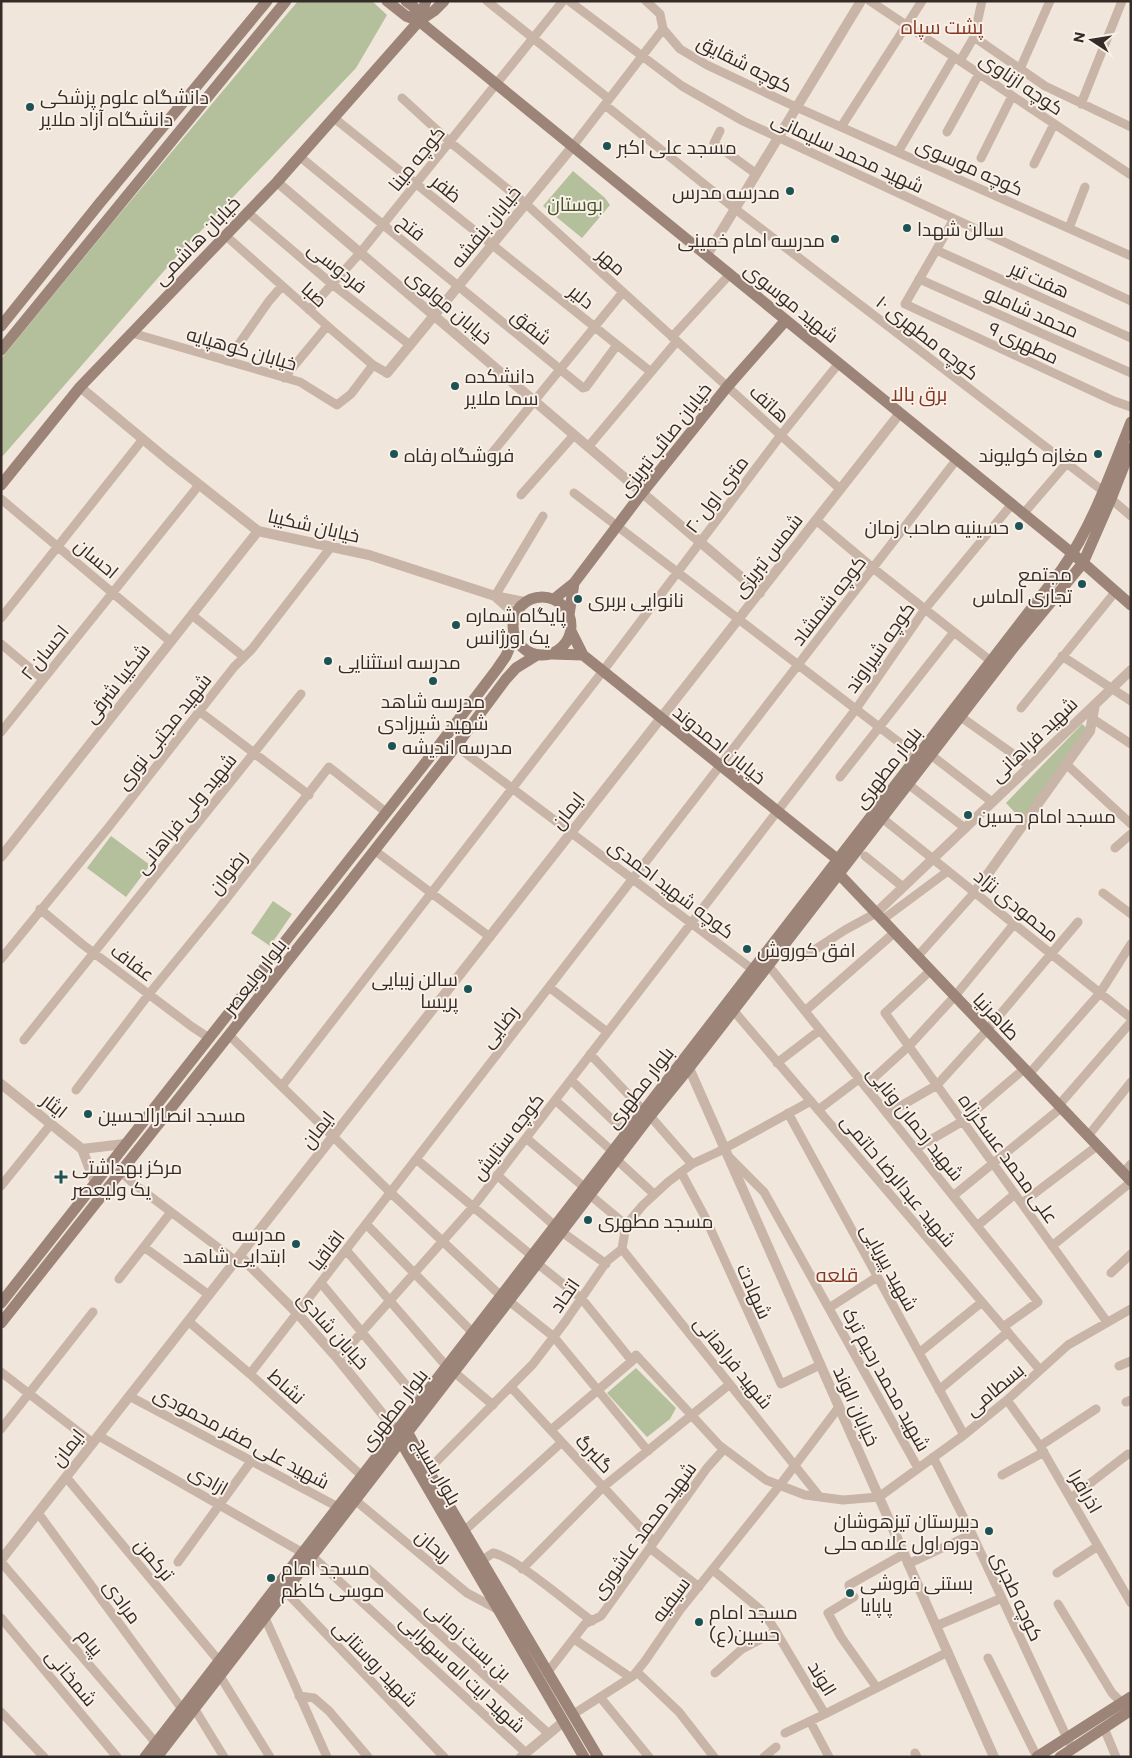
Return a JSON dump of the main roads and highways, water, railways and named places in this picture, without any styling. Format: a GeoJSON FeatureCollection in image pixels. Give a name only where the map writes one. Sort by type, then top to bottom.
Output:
{"type":"FeatureCollection","features":[{"type":"Feature","properties":{"kind":"main road"},"geometry":{"type":"LineString","coordinates":[[1,326],[267,1]]}},
{"type":"Feature","properties":{"kind":"main road"},"geometry":{"type":"LineString","coordinates":[[1,350],[286,1]]}},
{"type":"Feature","properties":{"kind":"main road"},"geometry":{"type":"LineString","coordinates":[[387,1],[406,16],[419,21]]}},
{"type":"Feature","properties":{"kind":"main road"},"geometry":{"type":"LineString","coordinates":[[406,1],[414,7],[419,21]]}},
{"type":"Feature","properties":{"kind":"main road"},"geometry":{"type":"LineString","coordinates":[[419,21],[426,1]]}},
{"type":"Feature","properties":{"kind":"main road"},"geometry":{"type":"LineString","coordinates":[[419,21],[434,11],[444,1]]}},
{"type":"Feature","properties":{"kind":"main road","name":"شهید موسوی"},"geometry":{"type":"LineString","coordinates":[[419,21],[1073,554],[1131,605]]}},
{"type":"Feature","properties":{"kind":"main road","name":"خیابان هاشمی"},"geometry":{"type":"LineString","coordinates":[[1,485],[80,387],[277,182],[419,21]]}},
{"type":"Feature","properties":{"kind":"main road","name":"خیابان صائب تبریزی"},"geometry":{"type":"LineString","coordinates":[[574,583],[642,493],[727,387],[786,320]]}},
{"type":"Feature","properties":{"kind":"main road","name":"بلوار مطهری"},"geometry":{"type":"LineString","coordinates":[[614,1156],[626,1133],[689,1068],[1014,647],[1083,563],[1131,422]]}},
{"type":"Feature","properties":{"kind":"main road","name":"بلوار مطهری"},"geometry":{"type":"LineString","coordinates":[[161,1751],[182,1709],[219,1661],[355,1500],[505,1298],[647,1113],[752,969],[992,662],[1079,546],[1131,448]]}},
{"type":"Feature","properties":{"kind":"main road"},"geometry":{"type":"LineString","coordinates":[[554,599],[574,583]]}},
{"type":"Feature","properties":{"kind":"main road"},"geometry":{"type":"LineString","coordinates":[[569,615],[561,602],[539,596],[524,602],[515,614],[512,629],[514,636],[523,649],[537,655],[583,655],[571,631],[569,615],[574,583]]}},
{"type":"Feature","properties":{"kind":"main road"},"geometry":{"type":"LineString","coordinates":[[552,654],[564,645],[571,631]]}},
{"type":"Feature","properties":{"kind":"main road","name":"بلوار ولیعصر"},"geometry":{"type":"LineString","coordinates":[[3,1298],[387,813],[497,669],[506,656],[514,636]]}},
{"type":"Feature","properties":{"kind":"main road","name":"بلوار ولیعصر"},"geometry":{"type":"LineString","coordinates":[[1,1323],[456,746],[506,679],[521,665],[537,655]]}},
{"type":"Feature","properties":{"kind":"main road","name":"خیابان احمدوند"},"geometry":{"type":"LineString","coordinates":[[583,655],[837,859]]}},
{"type":"Feature","properties":{"kind":"main road"},"geometry":{"type":"LineString","coordinates":[[837,859],[839,874]]}},
{"type":"Feature","properties":{"kind":"main road","name":"طاهرنیا"},"geometry":{"type":"LineString","coordinates":[[839,874],[1128,1179]]}},
{"type":"Feature","properties":{"kind":"main road"},"geometry":{"type":"LineString","coordinates":[[209,1038],[229,1035]]}},
{"type":"Feature","properties":{"kind":"main road","name":"بلوار مطهری"},"geometry":{"type":"LineString","coordinates":[[145,1757],[161,1751],[220,1676],[285,1591],[338,1507],[362,1476],[402,1436],[420,1402],[451,1370],[473,1332],[505,1298]]}},
{"type":"Feature","properties":{"kind":"main road","name":"بلوار بسیج"},"geometry":{"type":"LineString","coordinates":[[402,1436],[428,1470],[547,1673],[584,1757]]}},
{"type":"Feature","properties":{"kind":"main road","name":"بلوار بسیج"},"geometry":{"type":"LineString","coordinates":[[402,1436],[497,1608],[568,1718],[598,1757]]}},
{"type":"Feature","properties":{"kind":"main road"},"geometry":{"type":"LineString","coordinates":[[1060,1757],[1104,1728],[1129,1708]]}},
{"type":"Feature","properties":{"kind":"main road"},"geometry":{"type":"LineString","coordinates":[[1037,1757],[1067,1737],[1129,1708]]}},
{"type":"Feature","properties":{"kind":"place","name":"دانشگاه علوم پزشکی دانشگاه آزاد ملایر"},"geometry":{"type":"Point","coordinates":[30,107]}},
{"type":"Feature","properties":{"kind":"place","name":"مسجد علی اکبر"},"geometry":{"type":"Point","coordinates":[607,146]}},
{"type":"Feature","properties":{"kind":"place","name":"مدرسه مدرس"},"geometry":{"type":"Point","coordinates":[790,191]}},
{"type":"Feature","properties":{"kind":"place","name":"سالن شهدا"},"geometry":{"type":"Point","coordinates":[907,228]}},
{"type":"Feature","properties":{"kind":"place","name":"مدرسه امام خمینی"},"geometry":{"type":"Point","coordinates":[835,239]}},
{"type":"Feature","properties":{"kind":"place","name":"دانشکده سما ملایر"},"geometry":{"type":"Point","coordinates":[455,386]}},
{"type":"Feature","properties":{"kind":"place","name":"فروشگاه رفاه"},"geometry":{"type":"Point","coordinates":[394,454]}},
{"type":"Feature","properties":{"kind":"place","name":"مغازه کولیوند"},"geometry":{"type":"Point","coordinates":[1098,454]}},
{"type":"Feature","properties":{"kind":"place","name":"حسینیه صاحب زمان"},"geometry":{"type":"Point","coordinates":[1019,526]}},
{"type":"Feature","properties":{"kind":"place","name":"مجتمع تجاری الماس"},"geometry":{"type":"Point","coordinates":[1082,584]}},
{"type":"Feature","properties":{"kind":"place","name":"نانوایی بربری"},"geometry":{"type":"Point","coordinates":[578,599]}},
{"type":"Feature","properties":{"kind":"place","name":"پایگاه شماره یک اورژانس"},"geometry":{"type":"Point","coordinates":[456,625]}},
{"type":"Feature","properties":{"kind":"place","name":"مدرسه استثنایی"},"geometry":{"type":"Point","coordinates":[328,661]}},
{"type":"Feature","properties":{"kind":"place","name":"مدرسه شاهد شهید شیرزادی"},"geometry":{"type":"Point","coordinates":[433,681]}},
{"type":"Feature","properties":{"kind":"place","name":"مدرسه اندیشه"},"geometry":{"type":"Point","coordinates":[392,746]}},
{"type":"Feature","properties":{"kind":"place","name":"مسجد امام حسین"},"geometry":{"type":"Point","coordinates":[968,815]}},
{"type":"Feature","properties":{"kind":"place","name":"افق کوروش"},"geometry":{"type":"Point","coordinates":[747,949]}},
{"type":"Feature","properties":{"kind":"place","name":"سالن زیبایی پریسا"},"geometry":{"type":"Point","coordinates":[468,989]}},
{"type":"Feature","properties":{"kind":"place","name":"مسجد انصارالحسین"},"geometry":{"type":"Point","coordinates":[88,1114]}},
{"type":"Feature","properties":{"kind":"place","name":"مرکز بهداشتی یک ولیعصر"},"geometry":{"type":"Point","coordinates":[61,1177]}},
{"type":"Feature","properties":{"kind":"place","name":"مسجد مطهری"},"geometry":{"type":"Point","coordinates":[588,1220]}},
{"type":"Feature","properties":{"kind":"place","name":"مدرسه ابتدایی شاهد"},"geometry":{"type":"Point","coordinates":[296,1244]}},
{"type":"Feature","properties":{"kind":"place","name":"دبیرستان تیزهوشان دوره اول علامه حلی"},"geometry":{"type":"Point","coordinates":[989,1531]}},
{"type":"Feature","properties":{"kind":"place","name":"مسجد امام موسی کاظم"},"geometry":{"type":"Point","coordinates":[271,1578]}},
{"type":"Feature","properties":{"kind":"place","name":"بستنی فروشی پاپایا"},"geometry":{"type":"Point","coordinates":[850,1593]}},
{"type":"Feature","properties":{"kind":"place","name":"مسجد امام حسین(ع)"},"geometry":{"type":"Point","coordinates":[699,1622]}},
{"type":"Feature","properties":{"kind":"district","name":"پشت سپاه"},"geometry":{"type":"Point","coordinates":[942,26]}},
{"type":"Feature","properties":{"kind":"district","name":"برق بالا"},"geometry":{"type":"Point","coordinates":[919,393]}},
{"type":"Feature","properties":{"kind":"district","name":"قلعه"},"geometry":{"type":"Point","coordinates":[837,1274]}},
{"type":"Feature","properties":{"kind":"park label","name":"بوستان"},"geometry":{"type":"Point","coordinates":[575,203]}}]}
